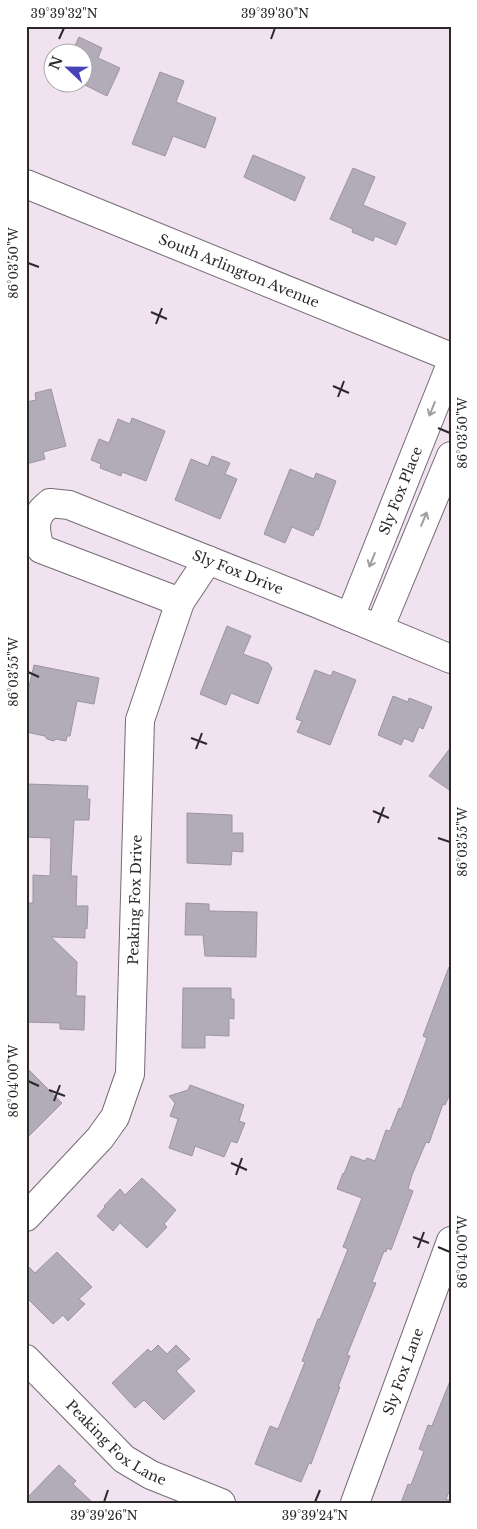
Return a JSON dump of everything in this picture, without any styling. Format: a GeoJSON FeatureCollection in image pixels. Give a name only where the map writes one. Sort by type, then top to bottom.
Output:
{"type":"FeatureCollection","features":[{"type":"Feature","properties":{"kind":"street","name":"South Arlington Avenue"},"geometry":{"type":"LineString","coordinates":[[26,184],[451,357]]}},
{"type":"Feature","properties":{"kind":"street","name":"Sly Fox Place"},"geometry":{"type":"LineString","coordinates":[[350,616],[451,364]]}},
{"type":"Feature","properties":{"kind":"street"},"geometry":{"type":"LineString","coordinates":[[379,629],[451,456]]}},
{"type":"Feature","properties":{"kind":"street","name":"Sly Fox Drive"},"geometry":{"type":"LineString","coordinates":[[180,602],[41,549],[36,526],[40,513],[50,503],[69,506],[350,616],[451,659]]}},
{"type":"Feature","properties":{"kind":"street","name":"Peaking Fox Drive"},"geometry":{"type":"LineString","coordinates":[[26,1217],[100,1138],[116,1117],[130,1074],[140,720],[180,602],[208,560]]}},
{"type":"Feature","properties":{"kind":"street","name":"Sly Fox Lane"},"geometry":{"type":"LineString","coordinates":[[355,1503],[451,1241]]}},
{"type":"Feature","properties":{"kind":"street","name":"Peaking Fox Lane"},"geometry":{"type":"LineString","coordinates":[[26,1359],[124,1459],[151,1474],[221,1503]]}},
{"type":"Feature","properties":{"kind":"building"},"geometry":{"type":"Polygon","coordinates":[[[79,37],[89,42],[77,42],[79,37]]]}},
{"type":"Feature","properties":{"kind":"building"},"geometry":{"type":"Polygon","coordinates":[[[92,43],[102,48],[98,58],[120,68],[107,96],[92,88],[92,43]]]}},
{"type":"Feature","properties":{"kind":"building"},"geometry":{"type":"Polygon","coordinates":[[[160,72],[184,81],[176,102],[216,118],[205,148],[173,136],[165,156],[132,144],[160,72]]]}},
{"type":"Feature","properties":{"kind":"building"},"geometry":{"type":"Polygon","coordinates":[[[253,155],[305,177],[295,201],[244,177],[253,155]]]}},
{"type":"Feature","properties":{"kind":"building"},"geometry":{"type":"Polygon","coordinates":[[[353,168],[375,177],[363,205],[406,223],[396,245],[375,236],[373,241],[352,232],[353,229],[330,219],[353,168]]]}},
{"type":"Feature","properties":{"kind":"building"},"geometry":{"type":"Polygon","coordinates":[[[51,389],[66,446],[43,452],[45,459],[26,464],[26,402],[36,400],[35,393],[51,389]]]}},
{"type":"Feature","properties":{"kind":"building"},"geometry":{"type":"Polygon","coordinates":[[[132,418],[165,431],[146,481],[122,472],[121,476],[100,468],[101,464],[91,460],[99,439],[109,443],[118,419],[130,424],[132,418]]]}},
{"type":"Feature","properties":{"kind":"building"},"geometry":{"type":"Polygon","coordinates":[[[212,456],[230,463],[225,474],[237,479],[220,519],[175,500],[191,459],[208,466],[212,456]]]}},
{"type":"Feature","properties":{"kind":"building"},"geometry":{"type":"Polygon","coordinates":[[[290,469],[314,479],[316,473],[336,481],[318,530],[316,529],[313,536],[292,527],[285,543],[264,534],[290,469]]]}},
{"type":"Feature","properties":{"kind":"building"},"geometry":{"type":"Polygon","coordinates":[[[227,626],[251,636],[243,654],[268,663],[272,668],[258,704],[231,693],[226,705],[200,694],[227,626]]]}},
{"type":"Feature","properties":{"kind":"building"},"geometry":{"type":"Polygon","coordinates":[[[34,665],[99,678],[94,704],[77,701],[70,736],[67,736],[66,741],[56,739],[54,741],[47,739],[45,736],[26,732],[26,700],[34,665]]]}},
{"type":"Feature","properties":{"kind":"building"},"geometry":{"type":"Polygon","coordinates":[[[315,670],[331,676],[333,671],[356,680],[330,745],[297,732],[302,721],[296,719],[315,670]]]}},
{"type":"Feature","properties":{"kind":"building"},"geometry":{"type":"Polygon","coordinates":[[[393,696],[408,702],[409,698],[432,707],[423,729],[419,727],[413,742],[404,738],[401,745],[378,735],[393,696]]]}},
{"type":"Feature","properties":{"kind":"building"},"geometry":{"type":"Polygon","coordinates":[[[451,747],[451,791],[429,776],[451,747]]]}},
{"type":"Feature","properties":{"kind":"building"},"geometry":{"type":"Polygon","coordinates":[[[26,784],[88,786],[87,799],[90,799],[89,820],[74,820],[71,876],[77,876],[76,906],[88,906],[85,938],[51,937],[77,962],[76,996],[85,996],[84,1030],[60,1029],[60,1023],[26,1022],[26,903],[33,903],[33,875],[50,876],[51,838],[26,837],[26,784]]]}},
{"type":"Feature","properties":{"kind":"building"},"geometry":{"type":"Polygon","coordinates":[[[187,813],[232,815],[232,833],[243,833],[243,852],[232,851],[231,865],[187,863],[187,813]]]}},
{"type":"Feature","properties":{"kind":"building"},"geometry":{"type":"Polygon","coordinates":[[[186,903],[209,904],[209,911],[257,912],[256,957],[205,956],[203,935],[185,935],[186,903]]]}},
{"type":"Feature","properties":{"kind":"building"},"geometry":{"type":"Polygon","coordinates":[[[449,967],[451,967],[451,1091],[445,1105],[443,1104],[429,1143],[426,1142],[412,1175],[408,1189],[413,1191],[391,1250],[387,1248],[386,1252],[384,1251],[372,1282],[376,1283],[347,1355],[350,1356],[338,1387],[340,1387],[311,1464],[309,1463],[301,1482],[255,1464],[270,1426],[278,1429],[305,1362],[302,1361],[318,1319],[320,1319],[348,1249],[343,1247],[362,1198],[337,1189],[343,1173],[351,1156],[365,1161],[367,1158],[375,1161],[386,1130],[390,1131],[399,1108],[401,1109],[427,1038],[423,1036],[449,967]]]}},
{"type":"Feature","properties":{"kind":"building"},"geometry":{"type":"Polygon","coordinates":[[[183,988],[231,988],[231,999],[234,999],[234,1019],[229,1018],[229,1036],[205,1035],[205,1048],[182,1048],[183,988]]]}},
{"type":"Feature","properties":{"kind":"building"},"geometry":{"type":"Polygon","coordinates":[[[26,1067],[62,1103],[26,1139],[26,1067]]]}},
{"type":"Feature","properties":{"kind":"building"},"geometry":{"type":"Polygon","coordinates":[[[190,1085],[244,1105],[239,1121],[245,1123],[237,1143],[231,1141],[224,1157],[195,1146],[192,1156],[169,1148],[178,1119],[170,1116],[175,1103],[169,1096],[188,1090],[190,1085]]]}},
{"type":"Feature","properties":{"kind":"building"},"geometry":{"type":"Polygon","coordinates":[[[142,1178],[176,1210],[164,1224],[167,1227],[147,1248],[120,1223],[113,1231],[97,1216],[120,1189],[125,1195],[142,1178]]]}},
{"type":"Feature","properties":{"kind":"building"},"geometry":{"type":"Polygon","coordinates":[[[57,1252],[92,1287],[79,1299],[85,1304],[68,1321],[63,1315],[53,1324],[26,1297],[26,1264],[35,1273],[57,1252]]]}},
{"type":"Feature","properties":{"kind":"building"},"geometry":{"type":"Polygon","coordinates":[[[158,1345],[167,1354],[176,1345],[190,1359],[176,1371],[195,1391],[164,1420],[144,1400],[135,1408],[112,1383],[148,1349],[151,1352],[158,1345]]]}},
{"type":"Feature","properties":{"kind":"building"},"geometry":{"type":"Polygon","coordinates":[[[450,1381],[451,1487],[446,1499],[451,1501],[451,1503],[401,1503],[408,1484],[411,1485],[424,1451],[419,1449],[428,1425],[432,1426],[450,1381]]]}},
{"type":"Feature","properties":{"kind":"building"},"geometry":{"type":"Polygon","coordinates":[[[59,1465],[76,1481],[73,1484],[93,1503],[26,1503],[26,1499],[59,1465]]]}}]}
